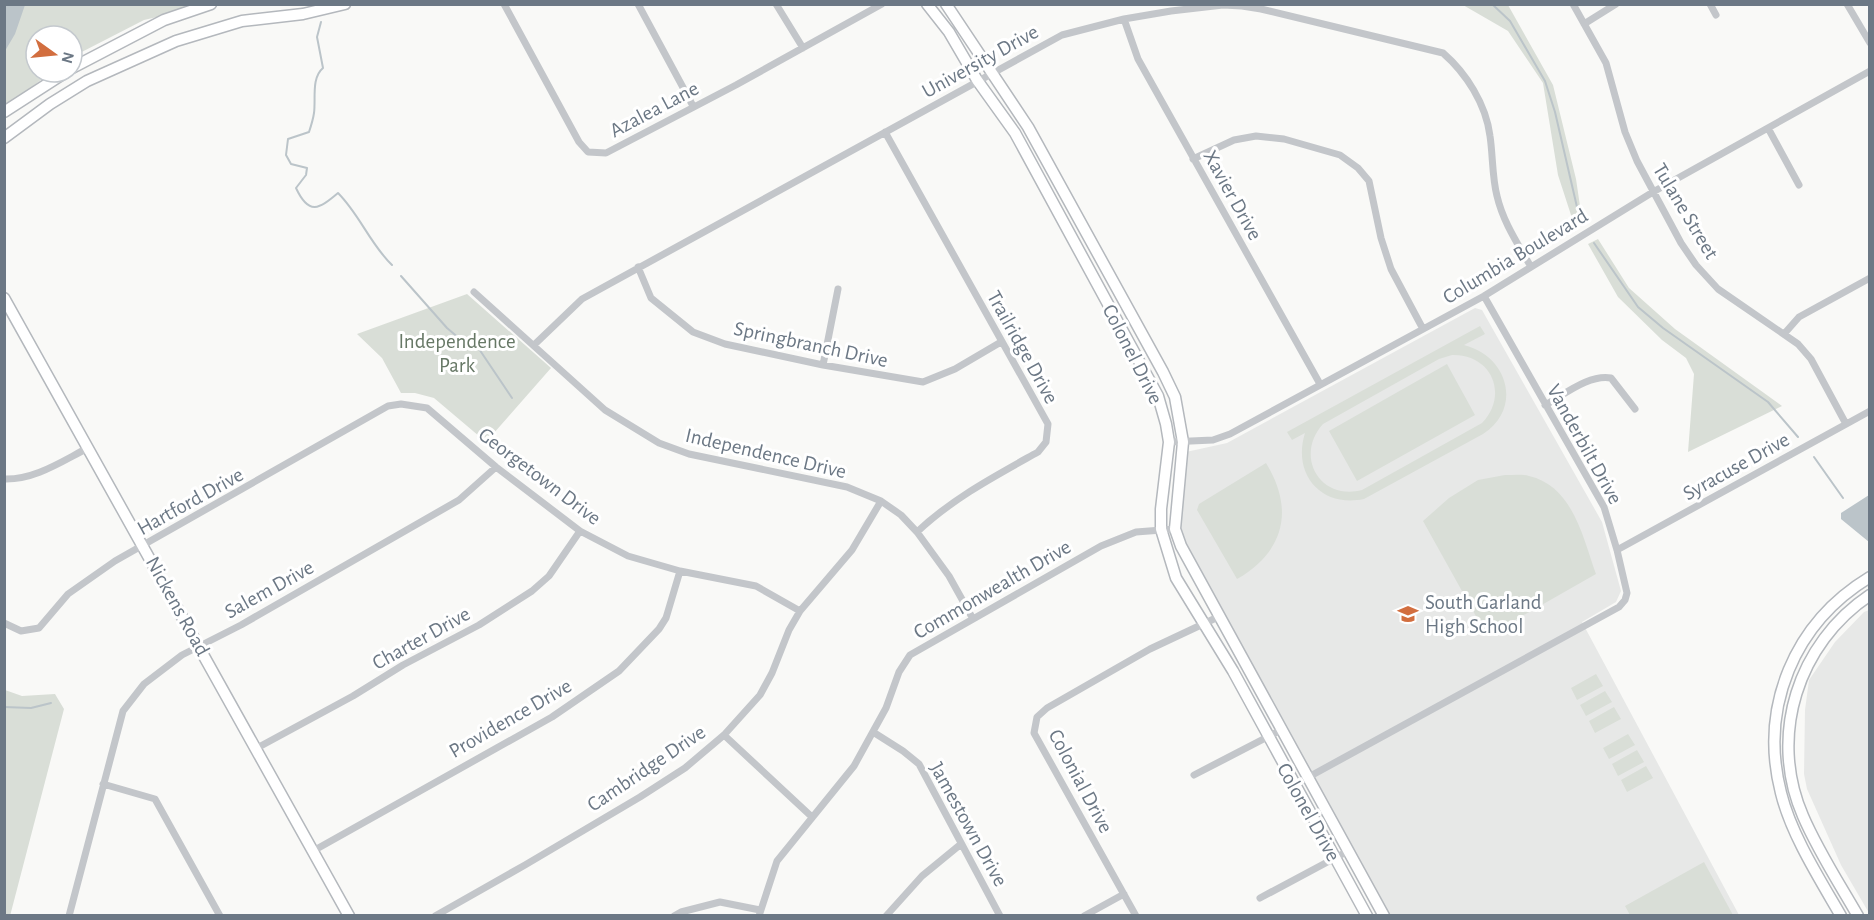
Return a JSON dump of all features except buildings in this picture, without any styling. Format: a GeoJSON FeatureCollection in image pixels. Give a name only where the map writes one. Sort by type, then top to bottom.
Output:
{"type":"FeatureCollection","features":[{"type":"Feature","properties":{"kind":"street"},"geometry":{"type":"LineString","coordinates":[[84,62],[164,20],[212,4]]}},
{"type":"Feature","properties":{"kind":"street"},"geometry":{"type":"LineString","coordinates":[[4,138],[50,104],[87,81],[176,41],[242,21],[303,15],[345,4]]}},
{"type":"Feature","properties":{"kind":"street","name":"Azalea Lane"},"geometry":{"type":"LineString","coordinates":[[504,4],[579,142],[588,152],[606,153],[882,4]]}},
{"type":"Feature","properties":{"kind":"street"},"geometry":{"type":"LineString","coordinates":[[638,4],[693,106]]}},
{"type":"Feature","properties":{"kind":"street"},"geometry":{"type":"LineString","coordinates":[[776,4],[803,48]]}},
{"type":"Feature","properties":{"kind":"street","name":"Colonel Drive"},"geometry":{"type":"LineString","coordinates":[[927,4],[949,32],[977,80],[1015,133],[1158,396],[1169,442],[1161,509],[1161,529],[1176,578],[1233,671],[1367,915]]}},
{"type":"Feature","properties":{"kind":"street","name":"Colonel Drive"},"geometry":{"type":"LineString","coordinates":[[946,4],[1046,158],[1163,372],[1175,397],[1183,442],[1175,529],[1181,546],[1218,617],[1384,915]]}},
{"type":"Feature","properties":{"kind":"street","name":"Tulane Street"},"geometry":{"type":"LineString","coordinates":[[1573,4],[1606,63],[1625,132],[1636,161],[1681,243],[1696,265],[1718,289],[1798,344],[1811,358],[1846,423]]}},
{"type":"Feature","properties":{"kind":"street"},"geometry":{"type":"LineString","coordinates":[[1584,24],[1616,4]]}},
{"type":"Feature","properties":{"kind":"street"},"geometry":{"type":"LineString","coordinates":[[1710,4],[1716,15]]}},
{"type":"Feature","properties":{"kind":"street"},"geometry":{"type":"LineString","coordinates":[[1847,4],[1869,43]]}},
{"type":"Feature","properties":{"kind":"street","name":"University Drive"},"geometry":{"type":"LineString","coordinates":[[534,345],[582,299],[1062,35],[1124,19],[1223,5],[1262,9],[1443,53],[1454,63],[1477,97],[1490,134],[1496,193],[1502,214],[1531,267]]}},
{"type":"Feature","properties":{"kind":"street","name":"Xavier Drive"},"geometry":{"type":"LineString","coordinates":[[1124,19],[1138,59],[1320,384]]}},
{"type":"Feature","properties":{"kind":"street","name":"Columbia Boulevard"},"geometry":{"type":"LineString","coordinates":[[1169,442],[1213,440],[1230,434],[1484,296],[1653,192],[1869,71]]}},
{"type":"Feature","properties":{"kind":"street"},"geometry":{"type":"LineString","coordinates":[[4,112],[47,84]]}},
{"type":"Feature","properties":{"kind":"street"},"geometry":{"type":"LineString","coordinates":[[1768,128],[1799,185]]}},
{"type":"Feature","properties":{"kind":"street","name":"Trailridge Drive"},"geometry":{"type":"LineString","coordinates":[[885,132],[1048,424],[1046,442],[1038,452],[962,496],[939,512],[917,532]]}},
{"type":"Feature","properties":{"kind":"street"},"geometry":{"type":"LineString","coordinates":[[1193,159],[1234,140],[1256,136],[1284,139],[1340,155],[1358,168],[1369,181],[1381,238],[1391,269],[1423,329]]}},
{"type":"Feature","properties":{"kind":"street","name":"Springbranch Drive"},"geometry":{"type":"LineString","coordinates":[[638,267],[651,298],[693,332],[725,344],[923,382],[955,369],[1001,342]]}},
{"type":"Feature","properties":{"kind":"street"},"geometry":{"type":"LineString","coordinates":[[1784,334],[1799,317],[1869,278]]}},
{"type":"Feature","properties":{"kind":"street"},"geometry":{"type":"LineString","coordinates":[[823,364],[838,289]]}},
{"type":"Feature","properties":{"kind":"street","name":"Independence Drive"},"geometry":{"type":"LineString","coordinates":[[474,292],[605,410],[659,443],[689,454],[847,487],[881,501],[901,514],[949,576],[973,619]]}},
{"type":"Feature","properties":{"kind":"street","name":"Vanderbilt Drive"},"geometry":{"type":"LineString","coordinates":[[1294,785],[1620,606],[1627,593],[1604,507],[1484,296]]}},
{"type":"Feature","properties":{"kind":"street","name":"Nickens Road"},"geometry":{"type":"LineString","coordinates":[[4,298],[144,545],[348,915]]}},
{"type":"Feature","properties":{"kind":"street"},"geometry":{"type":"LineString","coordinates":[[1545,405],[1588,381],[1602,376],[1611,378],[1635,409]]}},
{"type":"Feature","properties":{"kind":"street","name":"Georgetown Drive"},"geometry":{"type":"LineString","coordinates":[[401,404],[427,408],[496,467],[580,531],[628,556],[680,571],[756,586],[800,611]]}},
{"type":"Feature","properties":{"kind":"street","name":"Hartford Drive"},"geometry":{"type":"LineString","coordinates":[[4,624],[21,631],[39,628],[68,594],[115,561],[388,406],[401,404]]}},
{"type":"Feature","properties":{"kind":"street","name":"Syracuse Drive"},"geometry":{"type":"LineString","coordinates":[[1617,550],[1869,411]]}},
{"type":"Feature","properties":{"kind":"street"},"geometry":{"type":"LineString","coordinates":[[4,479],[39,473],[88,448]]}},
{"type":"Feature","properties":{"kind":"street","name":"Salem Drive"},"geometry":{"type":"LineString","coordinates":[[69,915],[123,711],[144,684],[182,655],[459,500],[496,467]]}},
{"type":"Feature","properties":{"kind":"street","name":"Cambridge Drive"},"geometry":{"type":"LineString","coordinates":[[435,915],[640,797],[685,768],[724,735],[760,695],[772,674],[789,630],[800,611],[852,550],[881,501]]}},
{"type":"Feature","properties":{"kind":"street","name":"Commonwealth Drive"},"geometry":{"type":"LineString","coordinates":[[760,913],[777,861],[854,766],[885,708],[899,672],[910,655],[1101,546],[1136,532],[1175,529]]}},
{"type":"Feature","properties":{"kind":"street","name":"Charter Drive"},"geometry":{"type":"LineString","coordinates":[[257,748],[353,696],[402,665],[479,625],[532,591],[549,576],[580,531]]}},
{"type":"Feature","properties":{"kind":"street","name":"Providence Drive"},"geometry":{"type":"LineString","coordinates":[[313,851],[552,717],[619,671],[659,629],[666,618],[680,571]]}},
{"type":"Feature","properties":{"kind":"street"},"geometry":{"type":"LineString","coordinates":[[1840,915],[1802,849],[1781,794],[1774,748],[1776,715],[1779,694],[1789,666],[1808,633],[1835,601],[1869,577]]}},
{"type":"Feature","properties":{"kind":"street"},"geometry":{"type":"LineString","coordinates":[[1858,915],[1828,865],[1802,814],[1788,762],[1787,733],[1793,700],[1804,670],[1817,647],[1844,614],[1869,595]]}},
{"type":"Feature","properties":{"kind":"street","name":"Colonial Drive"},"geometry":{"type":"LineString","coordinates":[[1136,915],[1034,733],[1037,717],[1047,708],[1150,649],[1218,617]]}},
{"type":"Feature","properties":{"kind":"street"},"geometry":{"type":"LineString","coordinates":[[1194,775],[1281,730]]}},
{"type":"Feature","properties":{"kind":"street","name":"Jamestown Drive"},"geometry":{"type":"LineString","coordinates":[[873,732],[903,750],[919,764],[1000,915]]}},
{"type":"Feature","properties":{"kind":"street"},"geometry":{"type":"LineString","coordinates":[[724,735],[812,817]]}},
{"type":"Feature","properties":{"kind":"street"},"geometry":{"type":"LineString","coordinates":[[103,784],[155,799],[220,915]]}},
{"type":"Feature","properties":{"kind":"street"},"geometry":{"type":"LineString","coordinates":[[886,915],[922,876],[961,844]]}},
{"type":"Feature","properties":{"kind":"street"},"geometry":{"type":"LineString","coordinates":[[1260,898],[1348,851]]}},
{"type":"Feature","properties":{"kind":"street"},"geometry":{"type":"LineString","coordinates":[[1084,915],[1124,894]]}},
{"type":"Feature","properties":{"kind":"street"},"geometry":{"type":"LineString","coordinates":[[674,915],[720,903],[760,913]]}},
{"type":"Feature","properties":{"kind":"shaded area"},"geometry":{"type":"Polygon","coordinates":[[[5,4],[25,5],[15,34],[5,51],[5,4]]]}},
{"type":"Feature","properties":{"kind":"shaded area","name":"South Garland High School"},"geometry":{"type":"Polygon","coordinates":[[[1475,308],[1482,310],[1602,522],[1621,591],[1616,602],[1582,622],[1739,915],[1388,915],[1186,550],[1179,525],[1186,452],[1227,443],[1475,308]]]}},
{"type":"Feature","properties":{"kind":"shaded area"},"geometry":{"type":"Polygon","coordinates":[[[1869,495],[1869,542],[1841,519],[1841,513],[1869,495]]]}},
{"type":"Feature","properties":{"kind":"shaded area"},"geometry":{"type":"Polygon","coordinates":[[[1869,610],[1869,913],[1841,865],[1807,789],[1804,774],[1805,710],[1809,680],[1835,642],[1864,612],[1869,610]]]}},
{"type":"Feature","properties":{"kind":"green space"},"geometry":{"type":"Polygon","coordinates":[[[5,5],[209,5],[144,20],[84,51],[84,24],[24,24],[24,84],[36,84],[5,108],[5,5]]]}},
{"type":"Feature","properties":{"kind":"green space"},"geometry":{"type":"Polygon","coordinates":[[[1463,5],[1508,5],[1553,85],[1576,179],[1580,206],[1587,219],[1577,224],[1571,215],[1558,175],[1543,83],[1508,31],[1463,5]]]}},
{"type":"Feature","properties":{"kind":"green space"},"geometry":{"type":"Polygon","coordinates":[[[1598,239],[1629,288],[1675,329],[1782,406],[1688,452],[1694,374],[1686,358],[1662,340],[1618,297],[1588,244],[1598,239]]]}},
{"type":"Feature","properties":{"kind":"green space","name":"Independence Park"},"geometry":{"type":"Polygon","coordinates":[[[467,294],[551,368],[486,442],[434,398],[415,393],[401,393],[382,358],[357,334],[467,294]]]}},
{"type":"Feature","properties":{"kind":"green space"},"geometry":{"type":"Polygon","coordinates":[[[1480,326],[1485,334],[1464,345],[1479,351],[1491,360],[1500,371],[1505,384],[1506,397],[1503,411],[1495,423],[1483,434],[1364,499],[1335,498],[1323,493],[1314,485],[1303,462],[1302,448],[1305,433],[1292,440],[1287,432],[1480,326]],[[1452,355],[1439,359],[1323,424],[1315,436],[1311,449],[1316,473],[1334,489],[1347,492],[1362,490],[1482,423],[1490,412],[1495,389],[1486,369],[1477,361],[1466,356],[1452,355]]]}},
{"type":"Feature","properties":{"kind":"green space"},"geometry":{"type":"Polygon","coordinates":[[[1447,364],[1475,415],[1357,481],[1329,431],[1447,364]]]}},
{"type":"Feature","properties":{"kind":"green space"},"geometry":{"type":"Polygon","coordinates":[[[1266,463],[1275,480],[1280,497],[1282,513],[1280,528],[1265,556],[1237,579],[1197,510],[1199,504],[1266,463]]]}},
{"type":"Feature","properties":{"kind":"green space"},"geometry":{"type":"Polygon","coordinates":[[[1505,475],[1529,476],[1556,490],[1574,515],[1596,574],[1487,636],[1423,521],[1449,498],[1478,480],[1505,475]]]}},
{"type":"Feature","properties":{"kind":"green space"},"geometry":{"type":"Polygon","coordinates":[[[1596,674],[1603,686],[1577,700],[1571,688],[1596,674]]]}},
{"type":"Feature","properties":{"kind":"green space"},"geometry":{"type":"Polygon","coordinates":[[[5,690],[22,696],[55,694],[64,709],[10,916],[4,915],[5,690]]]}},
{"type":"Feature","properties":{"kind":"green space"},"geometry":{"type":"Polygon","coordinates":[[[1605,691],[1612,702],[1586,716],[1580,705],[1605,691]]]}},
{"type":"Feature","properties":{"kind":"green space"},"geometry":{"type":"Polygon","coordinates":[[[1614,707],[1621,719],[1595,733],[1589,721],[1614,707]]]}},
{"type":"Feature","properties":{"kind":"green space"},"geometry":{"type":"Polygon","coordinates":[[[1628,734],[1635,745],[1609,759],[1603,748],[1628,734]]]}},
{"type":"Feature","properties":{"kind":"green space"},"geometry":{"type":"Polygon","coordinates":[[[1637,750],[1644,762],[1618,776],[1612,764],[1637,750]]]}},
{"type":"Feature","properties":{"kind":"green space"},"geometry":{"type":"Polygon","coordinates":[[[1646,766],[1653,778],[1627,792],[1621,780],[1646,766]]]}},
{"type":"Feature","properties":{"kind":"green space"},"geometry":{"type":"Polygon","coordinates":[[[1704,862],[1733,915],[1630,915],[1625,906],[1704,862]]]}},
{"type":"Feature","properties":{"kind":"waterway"},"geometry":{"type":"LineString","coordinates":[[1492,4],[1510,21],[1545,81],[1555,112],[1580,220]]}},
{"type":"Feature","properties":{"kind":"waterway"},"geometry":{"type":"LineString","coordinates":[[321,22],[317,37],[323,68],[315,83],[313,121],[309,132],[288,139],[286,155],[291,164],[307,168],[306,175],[296,188],[305,203],[310,206],[320,206],[338,193],[353,211],[377,248],[392,265]]}},
{"type":"Feature","properties":{"kind":"waterway"},"geometry":{"type":"LineString","coordinates":[[1594,243],[1638,307],[1663,328],[1768,402],[1798,437]]}},
{"type":"Feature","properties":{"kind":"waterway"},"geometry":{"type":"LineString","coordinates":[[401,276],[447,328],[460,339],[473,340],[512,398]]}},
{"type":"Feature","properties":{"kind":"waterway"},"geometry":{"type":"LineString","coordinates":[[1814,457],[1843,498]]}},
{"type":"Feature","properties":{"kind":"waterway"},"geometry":{"type":"LineString","coordinates":[[4,707],[31,708],[51,703]]}},
{"type":"Feature","properties":{"kind":"place","name":"South Garland High School"},"geometry":{"type":"Point","coordinates":[1408,614]}}]}
